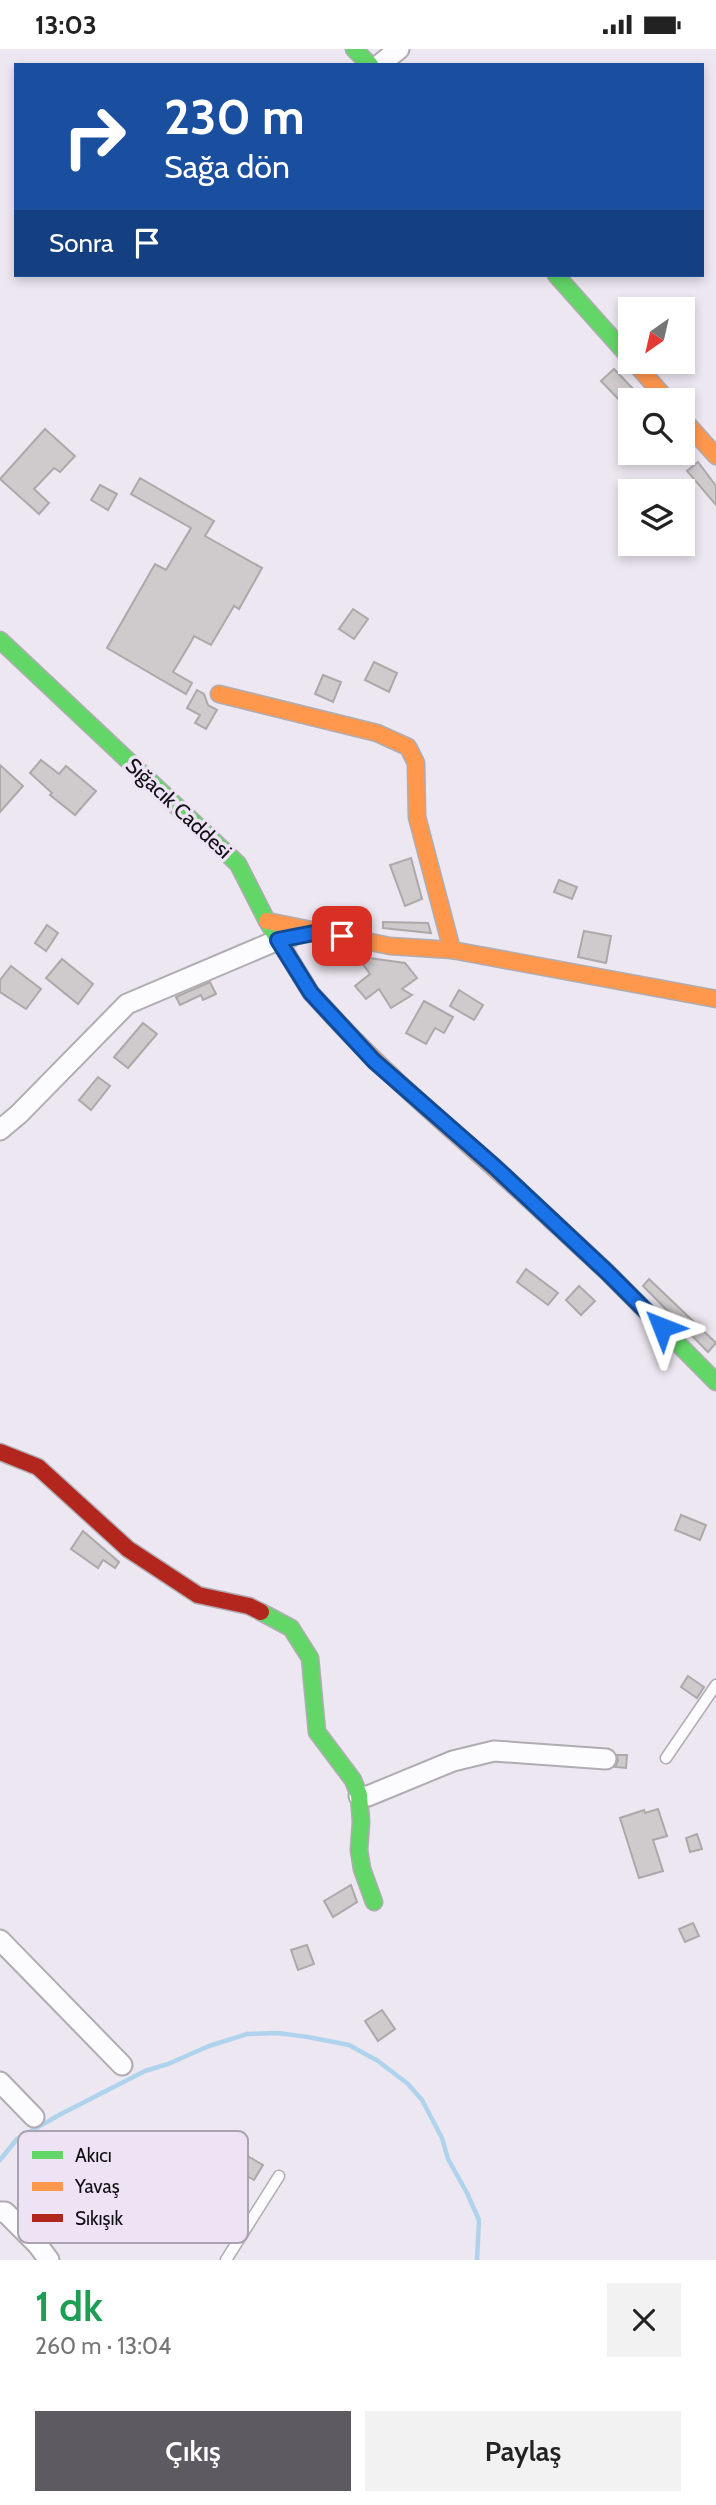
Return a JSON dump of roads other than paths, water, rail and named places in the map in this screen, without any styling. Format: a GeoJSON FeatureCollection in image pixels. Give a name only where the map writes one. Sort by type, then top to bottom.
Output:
{"type":"FeatureCollection","features":[{"type":"Feature","properties":{"kind":"street"},"geometry":{"type":"LineString","coordinates":[[354,49],[368,63]]}},
{"type":"Feature","properties":{"kind":"street"},"geometry":{"type":"LineString","coordinates":[[382,63],[399,49]]}},
{"type":"Feature","properties":{"kind":"street"},"geometry":{"type":"LineString","coordinates":[[558,277],[618,345]]}},
{"type":"Feature","properties":{"kind":"street"},"geometry":{"type":"LineString","coordinates":[[695,433],[716,456]]}},
{"type":"Feature","properties":{"kind":"street","name":"Sığacık Caddesi"},"geometry":{"type":"LineString","coordinates":[[0,641],[238,864],[267,921],[311,993],[374,1061],[495,1167],[607,1272],[716,1382]]}},
{"type":"Feature","properties":{"kind":"street"},"geometry":{"type":"LineString","coordinates":[[219,694],[377,733],[408,747],[416,763],[417,817],[452,950]]}},
{"type":"Feature","properties":{"kind":"street"},"geometry":{"type":"LineString","coordinates":[[267,921],[390,946],[452,950],[716,999]]}},
{"type":"Feature","properties":{"kind":"street"},"geometry":{"type":"LineString","coordinates":[[0,1131],[127,1005],[278,940],[319,932]]}},
{"type":"Feature","properties":{"kind":"street"},"geometry":{"type":"LineString","coordinates":[[0,1452],[38,1467],[128,1549],[198,1595],[249,1606],[291,1628],[310,1658],[317,1732],[353,1780],[359,1797],[359,1850],[362,1869],[374,1902]]}},
{"type":"Feature","properties":{"kind":"street"},"geometry":{"type":"LineString","coordinates":[[359,1797],[368,1796],[453,1761],[494,1751],[606,1759]]}},
{"type":"Feature","properties":{"kind":"street"},"geometry":{"type":"LineString","coordinates":[[0,1940],[121,2064]]}},
{"type":"Feature","properties":{"kind":"street"},"geometry":{"type":"LineString","coordinates":[[0,2082],[34,2117]]}},
{"type":"Feature","properties":{"kind":"street"},"geometry":{"type":"LineString","coordinates":[[0,2211],[5,2212],[18,2225]]}},
{"type":"Feature","properties":{"kind":"street"},"geometry":{"type":"LineString","coordinates":[[36,2243],[49,2260]]}},
{"type":"Feature","properties":{"kind":"lane"},"geometry":{"type":"LineString","coordinates":[[666,1758],[716,1685]]}},
{"type":"Feature","properties":{"kind":"lane"},"geometry":{"type":"LineString","coordinates":[[248,2225],[279,2176]]}},
{"type":"Feature","properties":{"kind":"lane"},"geometry":{"type":"LineString","coordinates":[[226,2260],[237,2243]]}},
{"type":"Feature","properties":{"kind":"waterway"},"geometry":{"type":"LineString","coordinates":[[31,2131],[145,2071],[247,2034],[278,2033],[349,2045],[378,2061],[408,2084],[422,2100],[479,2220],[477,2260]]}},
{"type":"Feature","properties":{"kind":"waterway"},"geometry":{"type":"LineString","coordinates":[[0,2160],[18,2138]]}}]}
